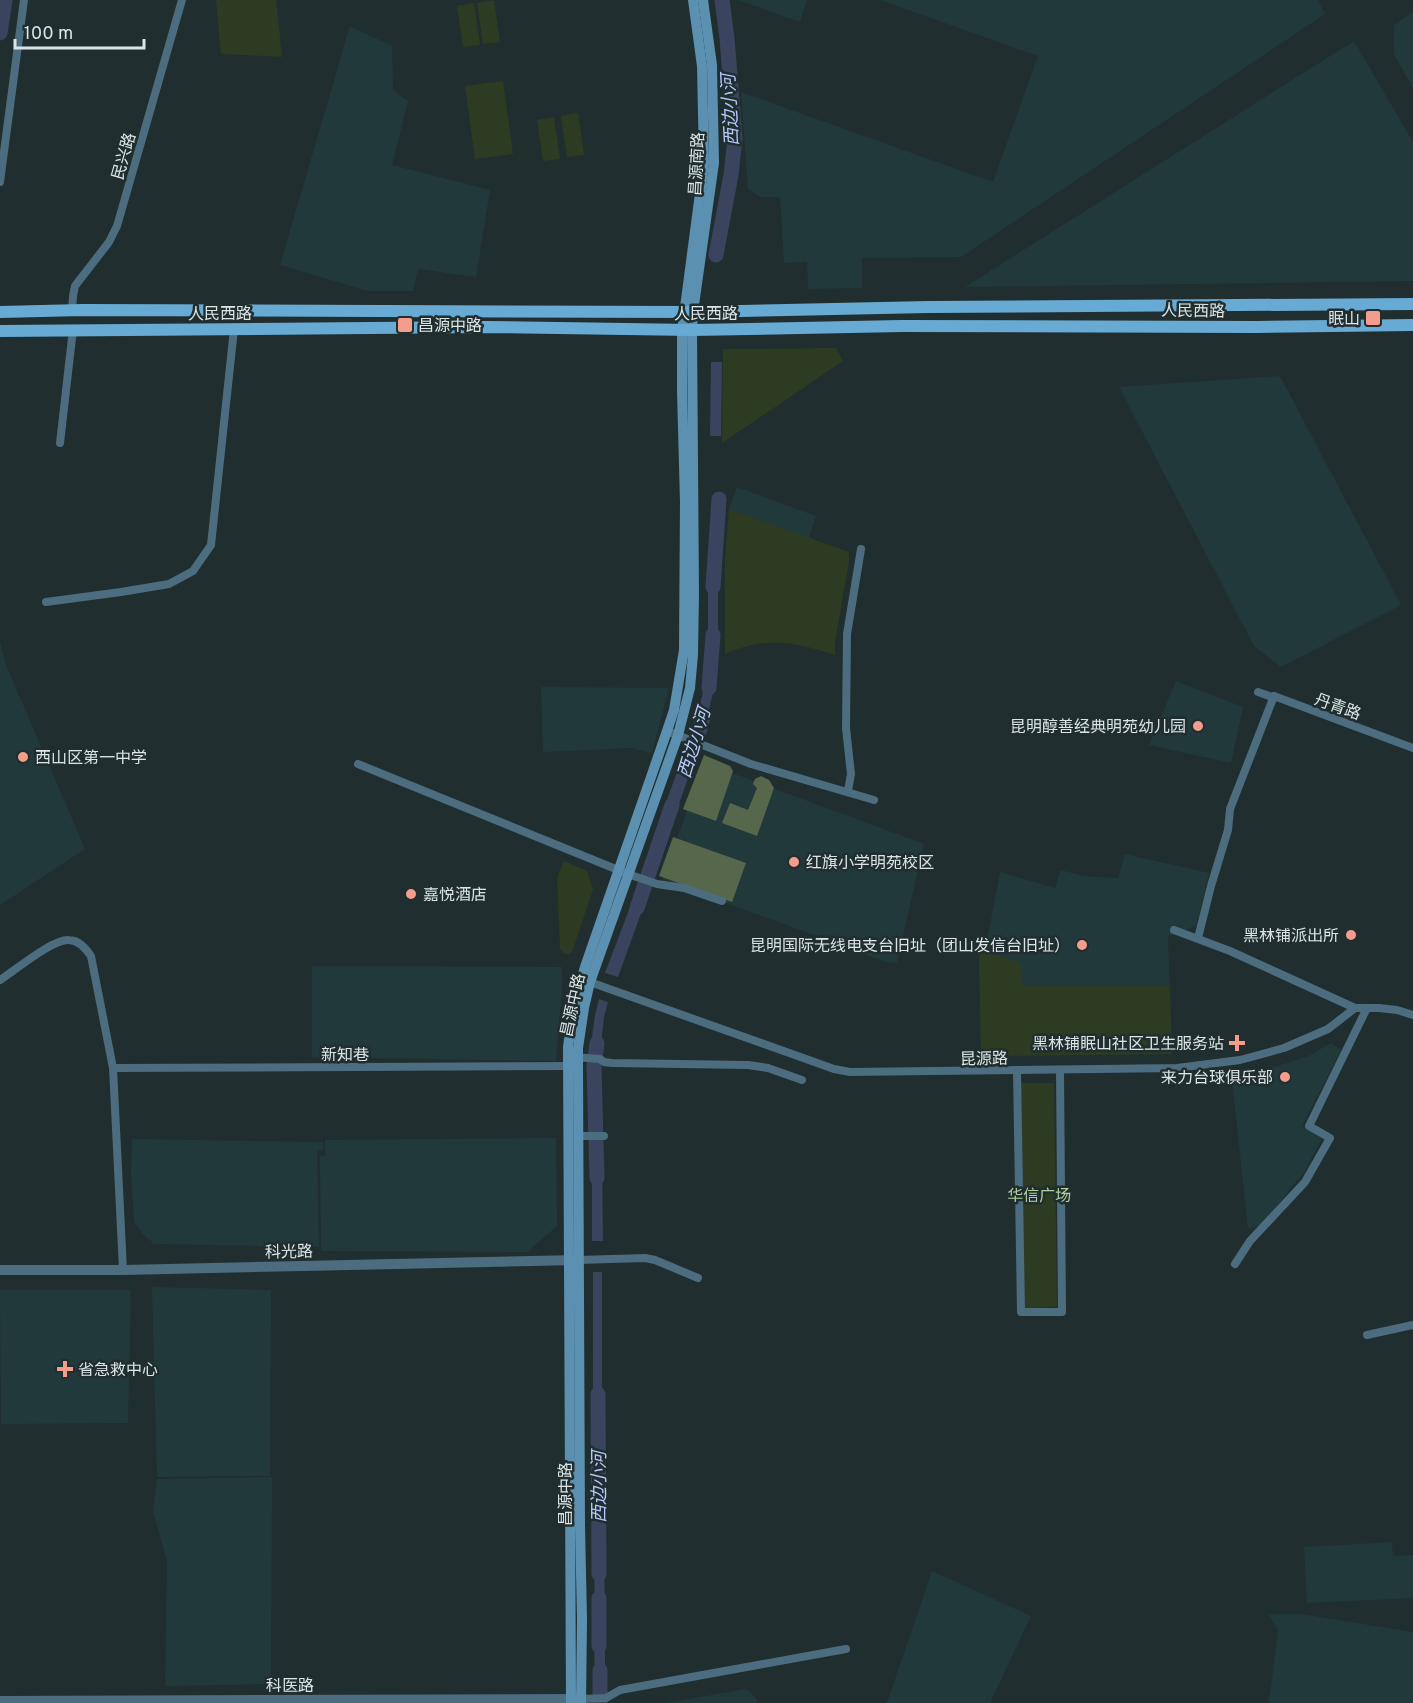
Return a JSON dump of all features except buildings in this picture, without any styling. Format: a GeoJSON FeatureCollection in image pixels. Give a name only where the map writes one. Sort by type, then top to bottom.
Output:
{"type":"FeatureCollection","features":[{"type":"Feature","properties":{"kind":"main road","name":"昌源南路"},"geometry":{"type":"LineString","coordinates":[[687,330],[704,163],[702,66],[693,0]]}},
{"type":"Feature","properties":{"kind":"main road","name":"昌源南路"},"geometry":{"type":"LineString","coordinates":[[688,312],[714,163],[712,65],[703,0]]}},
{"type":"Feature","properties":{"kind":"main road","name":"人民西路"},"geometry":{"type":"LineString","coordinates":[[0,312],[72,310],[688,312],[941,307],[1413,304]]}},
{"type":"Feature","properties":{"kind":"main road","name":"人民西路"},"geometry":{"type":"LineString","coordinates":[[0,330],[485,327],[687,330],[902,326],[1413,325]]}},
{"type":"Feature","properties":{"kind":"main road","name":"昌源中路"},"geometry":{"type":"LineString","coordinates":[[576,1701],[574,1006],[590,982],[676,735],[690,688],[693,656],[694,468],[687,330]]}},
{"type":"Feature","properties":{"kind":"main road","name":"昌源中路"},"geometry":{"type":"LineString","coordinates":[[573,1062],[580,1136],[573,1260]]}},
{"type":"Feature","properties":{"kind":"street"},"geometry":{"type":"LineString","coordinates":[[0,182],[24,0]]}},
{"type":"Feature","properties":{"kind":"street","name":"民兴路"},"geometry":{"type":"LineString","coordinates":[[72,310],[75,286],[109,242],[117,226],[182,0]]}},
{"type":"Feature","properties":{"kind":"street"},"geometry":{"type":"LineString","coordinates":[[60,442],[73,329]]}},
{"type":"Feature","properties":{"kind":"street"},"geometry":{"type":"LineString","coordinates":[[46,602],[169,584],[192,571],[211,545],[234,329]]}},
{"type":"Feature","properties":{"kind":"street"},"geometry":{"type":"LineString","coordinates":[[848,791],[851,774],[846,729],[847,634],[861,549]]}},
{"type":"Feature","properties":{"kind":"street","name":"丹青路"},"geometry":{"type":"LineString","coordinates":[[1258,692],[1413,748]]}},
{"type":"Feature","properties":{"kind":"street"},"geometry":{"type":"LineString","coordinates":[[1198,938],[1228,830],[1230,809],[1274,696]]}},
{"type":"Feature","properties":{"kind":"street"},"geometry":{"type":"LineString","coordinates":[[676,735],[751,764],[874,800]]}},
{"type":"Feature","properties":{"kind":"street"},"geometry":{"type":"LineString","coordinates":[[358,764],[657,884],[684,888],[722,901]]}},
{"type":"Feature","properties":{"kind":"street"},"geometry":{"type":"LineString","coordinates":[[1174,930],[1281,973],[1355,1008],[1397,1010],[1413,1015]]}},
{"type":"Feature","properties":{"kind":"street"},"geometry":{"type":"LineString","coordinates":[[0,980],[57,941],[72,940],[84,946],[91,956],[113,1068],[123,1270]]}},
{"type":"Feature","properties":{"kind":"street","name":"昆源路"},"geometry":{"type":"LineString","coordinates":[[590,982],[834,1069],[849,1072],[1177,1068],[1240,1060],[1284,1048],[1328,1029],[1355,1008]]}},
{"type":"Feature","properties":{"kind":"street"},"geometry":{"type":"LineString","coordinates":[[1235,1264],[1250,1241],[1305,1182],[1330,1138],[1310,1126],[1367,1008]]}},
{"type":"Feature","properties":{"kind":"street","name":"新知巷"},"geometry":{"type":"LineString","coordinates":[[113,1068],[573,1062],[600,1059],[612,1063],[760,1067],[802,1080]]}},
{"type":"Feature","properties":{"kind":"street"},"geometry":{"type":"LineString","coordinates":[[1017,1071],[1021,1312],[1062,1312],[1060,1071]]}},
{"type":"Feature","properties":{"kind":"street"},"geometry":{"type":"LineString","coordinates":[[580,1136],[604,1136]]}},
{"type":"Feature","properties":{"kind":"street"},"geometry":{"type":"LineString","coordinates":[[573,1260],[604,1258],[655,1260],[698,1278]]}},
{"type":"Feature","properties":{"kind":"street","name":"科光路"},"geometry":{"type":"LineString","coordinates":[[0,1270],[123,1270],[573,1260]]}},
{"type":"Feature","properties":{"kind":"street"},"geometry":{"type":"LineString","coordinates":[[1367,1335],[1413,1325]]}},
{"type":"Feature","properties":{"kind":"street"},"geometry":{"type":"LineString","coordinates":[[576,1701],[606,1698],[620,1690],[846,1648]]}},
{"type":"Feature","properties":{"kind":"street","name":"科医路"},"geometry":{"type":"LineString","coordinates":[[0,1701],[576,1701]]}},
{"type":"Feature","properties":{"kind":"shaded area"},"geometry":{"type":"Polygon","coordinates":[[[738,0],[807,0],[800,22],[738,0]]]}},
{"type":"Feature","properties":{"kind":"shaded area"},"geometry":{"type":"Polygon","coordinates":[[[880,0],[1318,0],[1325,14],[961,257],[862,258],[862,288],[808,289],[807,262],[784,263],[780,197],[760,197],[748,189],[741,92],[993,182],[1038,56],[880,0]]]}},
{"type":"Feature","properties":{"kind":"shaded area"},"geometry":{"type":"Polygon","coordinates":[[[1413,12],[1413,88],[1394,54],[1394,25],[1413,12]]]}},
{"type":"Feature","properties":{"kind":"shaded area"},"geometry":{"type":"Polygon","coordinates":[[[350,26],[392,46],[393,90],[408,101],[392,165],[490,190],[476,277],[418,269],[413,291],[368,291],[280,265],[350,26]]]}},
{"type":"Feature","properties":{"kind":"shaded area"},"geometry":{"type":"Polygon","coordinates":[[[1354,41],[1413,142],[1413,281],[965,287],[1354,41]]]}},
{"type":"Feature","properties":{"kind":"shaded area"},"geometry":{"type":"Polygon","coordinates":[[[1280,376],[1401,605],[1281,667],[1254,646],[1119,387],[1280,376]]]}},
{"type":"Feature","properties":{"kind":"shaded area"},"geometry":{"type":"Polygon","coordinates":[[[737,487],[816,516],[809,538],[729,509],[737,487]]]}},
{"type":"Feature","properties":{"kind":"shaded area","name":"西山区第一中学"},"geometry":{"type":"Polygon","coordinates":[[[0,641],[6,665],[85,849],[0,905],[0,641]]]}},
{"type":"Feature","properties":{"kind":"shaded area","name":"昆明醇善经典明苑幼儿园"},"geometry":{"type":"Polygon","coordinates":[[[1176,681],[1243,707],[1231,763],[1149,745],[1176,681]]]}},
{"type":"Feature","properties":{"kind":"shaded area"},"geometry":{"type":"Polygon","coordinates":[[[541,687],[669,688],[652,753],[632,748],[543,752],[541,687]]]}},
{"type":"Feature","properties":{"kind":"shaded area","name":"红旗小学明苑校区"},"geometry":{"type":"Polygon","coordinates":[[[705,763],[924,844],[897,962],[889,963],[662,879],[705,763]]]}},
{"type":"Feature","properties":{"kind":"shaded area"},"geometry":{"type":"Polygon","coordinates":[[[1125,854],[1209,873],[1196,925],[1183,931],[1175,929],[1173,935],[1168,935],[1172,1054],[981,1056],[979,950],[985,951],[1000,872],[1055,888],[1061,870],[1083,876],[1118,878],[1125,854]]]}},
{"type":"Feature","properties":{"kind":"shaded area"},"geometry":{"type":"Polygon","coordinates":[[[312,966],[562,967],[556,1061],[312,1057],[312,966]]]}},
{"type":"Feature","properties":{"kind":"shaded area"},"geometry":{"type":"Polygon","coordinates":[[[1331,1043],[1341,1050],[1302,1126],[1322,1139],[1303,1174],[1263,1225],[1248,1228],[1232,1080],[1309,1056],[1331,1043]]]}},
{"type":"Feature","properties":{"kind":"shaded area"},"geometry":{"type":"Polygon","coordinates":[[[556,1138],[557,1226],[527,1252],[321,1251],[320,1156],[325,1156],[325,1140],[556,1138]]]}},
{"type":"Feature","properties":{"kind":"shaded area"},"geometry":{"type":"Polygon","coordinates":[[[132,1139],[323,1142],[323,1150],[317,1150],[319,1247],[154,1244],[134,1222],[131,1173],[132,1139]]]}},
{"type":"Feature","properties":{"kind":"shaded area"},"geometry":{"type":"Polygon","coordinates":[[[152,1287],[271,1290],[270,1476],[157,1477],[152,1287]]]}},
{"type":"Feature","properties":{"kind":"shaded area","name":"省急救中心"},"geometry":{"type":"Polygon","coordinates":[[[0,1290],[131,1290],[128,1423],[1,1424],[0,1290]]]}},
{"type":"Feature","properties":{"kind":"shaded area"},"geometry":{"type":"Polygon","coordinates":[[[272,1477],[271,1684],[165,1686],[167,1561],[153,1511],[157,1479],[272,1477]]]}},
{"type":"Feature","properties":{"kind":"shaded area"},"geometry":{"type":"Polygon","coordinates":[[[1392,1542],[1393,1556],[1413,1555],[1413,1598],[1307,1603],[1304,1547],[1392,1542]]]}},
{"type":"Feature","properties":{"kind":"shaded area"},"geometry":{"type":"Polygon","coordinates":[[[932,1571],[1031,1616],[990,1703],[887,1703],[932,1571]]]}},
{"type":"Feature","properties":{"kind":"shaded area"},"geometry":{"type":"Polygon","coordinates":[[[1268,1614],[1301,1614],[1413,1632],[1413,1703],[1269,1703],[1278,1630],[1268,1614]]]}},
{"type":"Feature","properties":{"kind":"shaded area"},"geometry":{"type":"Polygon","coordinates":[[[746,1689],[757,1699],[756,1703],[666,1703],[746,1689]]]}},
{"type":"Feature","properties":{"kind":"green space"},"geometry":{"type":"Polygon","coordinates":[[[216,0],[276,0],[282,57],[221,54],[216,0]]]}},
{"type":"Feature","properties":{"kind":"green space"},"geometry":{"type":"Polygon","coordinates":[[[494,0],[500,42],[483,44],[477,3],[494,0]]]}},
{"type":"Feature","properties":{"kind":"green space"},"geometry":{"type":"Polygon","coordinates":[[[474,3],[480,45],[463,47],[457,6],[474,3]]]}},
{"type":"Feature","properties":{"kind":"green space"},"geometry":{"type":"Polygon","coordinates":[[[503,81],[513,154],[475,159],[465,86],[503,81]]]}},
{"type":"Feature","properties":{"kind":"green space"},"geometry":{"type":"Polygon","coordinates":[[[578,113],[584,155],[567,157],[561,116],[578,113]]]}},
{"type":"Feature","properties":{"kind":"green space"},"geometry":{"type":"Polygon","coordinates":[[[554,117],[560,159],[543,161],[537,120],[554,117]]]}},
{"type":"Feature","properties":{"kind":"green space"},"geometry":{"type":"Polygon","coordinates":[[[836,348],[843,361],[722,443],[723,349],[836,348]]]}},
{"type":"Feature","properties":{"kind":"green space"},"geometry":{"type":"Polygon","coordinates":[[[729,509],[849,552],[835,655],[806,646],[780,642],[740,648],[725,654],[725,558],[729,509]]]}},
{"type":"Feature","properties":{"kind":"green space"},"geometry":{"type":"Polygon","coordinates":[[[704,755],[730,766],[733,771],[716,821],[683,809],[704,755]]]}},
{"type":"Feature","properties":{"kind":"green space"},"geometry":{"type":"Polygon","coordinates":[[[761,776],[769,780],[774,788],[757,836],[722,823],[730,803],[748,810],[757,788],[753,784],[755,779],[761,776]]]}},
{"type":"Feature","properties":{"kind":"green space"},"geometry":{"type":"Polygon","coordinates":[[[673,837],[746,863],[732,902],[659,876],[673,837]]]}},
{"type":"Feature","properties":{"kind":"green space"},"geometry":{"type":"Polygon","coordinates":[[[564,861],[587,871],[593,889],[572,952],[569,954],[564,954],[560,948],[557,878],[564,861]]]}},
{"type":"Feature","properties":{"kind":"green space"},"geometry":{"type":"Polygon","coordinates":[[[979,950],[1020,963],[1023,986],[1170,986],[1172,1054],[981,1056],[979,950]]]}},
{"type":"Feature","properties":{"kind":"green space","name":"华信广场"},"geometry":{"type":"Polygon","coordinates":[[[1020,1083],[1054,1083],[1057,1307],[1024,1308],[1020,1083]]]}},
{"type":"Feature","properties":{"kind":"water"},"geometry":{"type":"Polygon","coordinates":[[[711,362],[722,362],[721,436],[710,436],[711,362]]]}},
{"type":"Feature","properties":{"kind":"water"},"geometry":{"type":"Polygon","coordinates":[[[724,498],[720,552],[709,552],[713,499],[724,498]]]}},
{"type":"Feature","properties":{"kind":"water"},"geometry":{"type":"Polygon","coordinates":[[[708,568],[718,568],[718,654],[708,654],[708,568]]]}},
{"type":"Feature","properties":{"kind":"water"},"geometry":{"type":"Polygon","coordinates":[[[716,669],[702,737],[693,733],[706,670],[716,669]]]}},
{"type":"Feature","properties":{"kind":"water"},"geometry":{"type":"Polygon","coordinates":[[[686,747],[697,752],[671,827],[659,822],[686,747]]]}},
{"type":"Feature","properties":{"kind":"water"},"geometry":{"type":"Polygon","coordinates":[[[657,834],[668,837],[654,878],[641,873],[657,834]]]}},
{"type":"Feature","properties":{"kind":"water"},"geometry":{"type":"Polygon","coordinates":[[[638,886],[649,891],[618,977],[605,973],[638,886]]]}},
{"type":"Feature","properties":{"kind":"water"},"geometry":{"type":"Polygon","coordinates":[[[599,999],[608,1002],[600,1053],[590,1052],[599,999]]]}},
{"type":"Feature","properties":{"kind":"water"},"geometry":{"type":"Polygon","coordinates":[[[589,1064],[599,1066],[600,1125],[590,1125],[589,1064]]]}},
{"type":"Feature","properties":{"kind":"water"},"geometry":{"type":"Polygon","coordinates":[[[602,1158],[603,1241],[592,1241],[592,1160],[602,1158]]]}},
{"type":"Feature","properties":{"kind":"water"},"geometry":{"type":"Polygon","coordinates":[[[593,1272],[602,1272],[602,1412],[593,1413],[593,1272]]]}},
{"type":"Feature","properties":{"kind":"water"},"geometry":{"type":"Polygon","coordinates":[[[592,1428],[601,1428],[603,1484],[595,1484],[592,1428]]]}},
{"type":"Feature","properties":{"kind":"water"},"geometry":{"type":"Polygon","coordinates":[[[593,1495],[602,1495],[603,1545],[594,1545],[593,1495]]]}},
{"type":"Feature","properties":{"kind":"water"},"geometry":{"type":"Polygon","coordinates":[[[594,1555],[604,1555],[605,1616],[595,1616],[594,1555]]]}},
{"type":"Feature","properties":{"kind":"water"},"geometry":{"type":"Polygon","coordinates":[[[594,1625],[605,1625],[605,1690],[595,1691],[594,1625]]]}},
{"type":"Feature","properties":{"kind":"waterway"},"geometry":{"type":"LineString","coordinates":[[0,33],[5,0]]}},
{"type":"Feature","properties":{"kind":"waterway","name":"西边小河"},"geometry":{"type":"LineString","coordinates":[[716,255],[731,175],[735,138],[722,0]]}},
{"type":"Feature","properties":{"kind":"waterway","name":"西边小河"},"geometry":{"type":"LineString","coordinates":[[713,587],[719,499]]}},
{"type":"Feature","properties":{"kind":"waterway","name":"西边小河"},"geometry":{"type":"LineString","coordinates":[[709,688],[713,635]]}},
{"type":"Feature","properties":{"kind":"waterway","name":"西边小河"},"geometry":{"type":"LineString","coordinates":[[685,769],[703,718]]}},
{"type":"Feature","properties":{"kind":"waterway","name":"西边小河"},"geometry":{"type":"LineString","coordinates":[[637,908],[672,805]]}},
{"type":"Feature","properties":{"kind":"waterway","name":"西边小河"},"geometry":{"type":"LineString","coordinates":[[597,1043],[594,1066],[597,1178]]}},
{"type":"Feature","properties":{"kind":"waterway","name":"西边小河"},"geometry":{"type":"LineString","coordinates":[[598,1394],[599,1574]]}},
{"type":"Feature","properties":{"kind":"waterway","name":"西边小河"},"geometry":{"type":"LineString","coordinates":[[599,1598],[599,1646]]}},
{"type":"Feature","properties":{"kind":"waterway","name":"西边小河"},"geometry":{"type":"LineString","coordinates":[[600,1670],[600,1703]]}},
{"type":"Feature","properties":{"kind":"place","name":"眠山"},"geometry":{"type":"Point","coordinates":[1373,318]}},
{"type":"Feature","properties":{"kind":"place","name":"昌源中路"},"geometry":{"type":"Point","coordinates":[405,325]}},
{"type":"Feature","properties":{"kind":"place","name":"昆明醇善经典明苑幼儿园"},"geometry":{"type":"Point","coordinates":[1198,726]}},
{"type":"Feature","properties":{"kind":"place","name":"西山区第一中学"},"geometry":{"type":"Point","coordinates":[23,757]}},
{"type":"Feature","properties":{"kind":"place","name":"红旗小学明苑校区"},"geometry":{"type":"Point","coordinates":[794,862]}},
{"type":"Feature","properties":{"kind":"place","name":"嘉悦酒店"},"geometry":{"type":"Point","coordinates":[411,894]}},
{"type":"Feature","properties":{"kind":"place","name":"黑林铺派出所"},"geometry":{"type":"Point","coordinates":[1351,935]}},
{"type":"Feature","properties":{"kind":"place","name":"昆明国际无线电支台旧址（团山发信台旧址）"},"geometry":{"type":"Point","coordinates":[1082,945]}},
{"type":"Feature","properties":{"kind":"place","name":"黑林铺眠山社区卫生服务站"},"geometry":{"type":"Point","coordinates":[1237,1043]}},
{"type":"Feature","properties":{"kind":"place","name":"来力台球俱乐部"},"geometry":{"type":"Point","coordinates":[1285,1077]}},
{"type":"Feature","properties":{"kind":"place","name":"省急救中心"},"geometry":{"type":"Point","coordinates":[65,1369]}}]}
